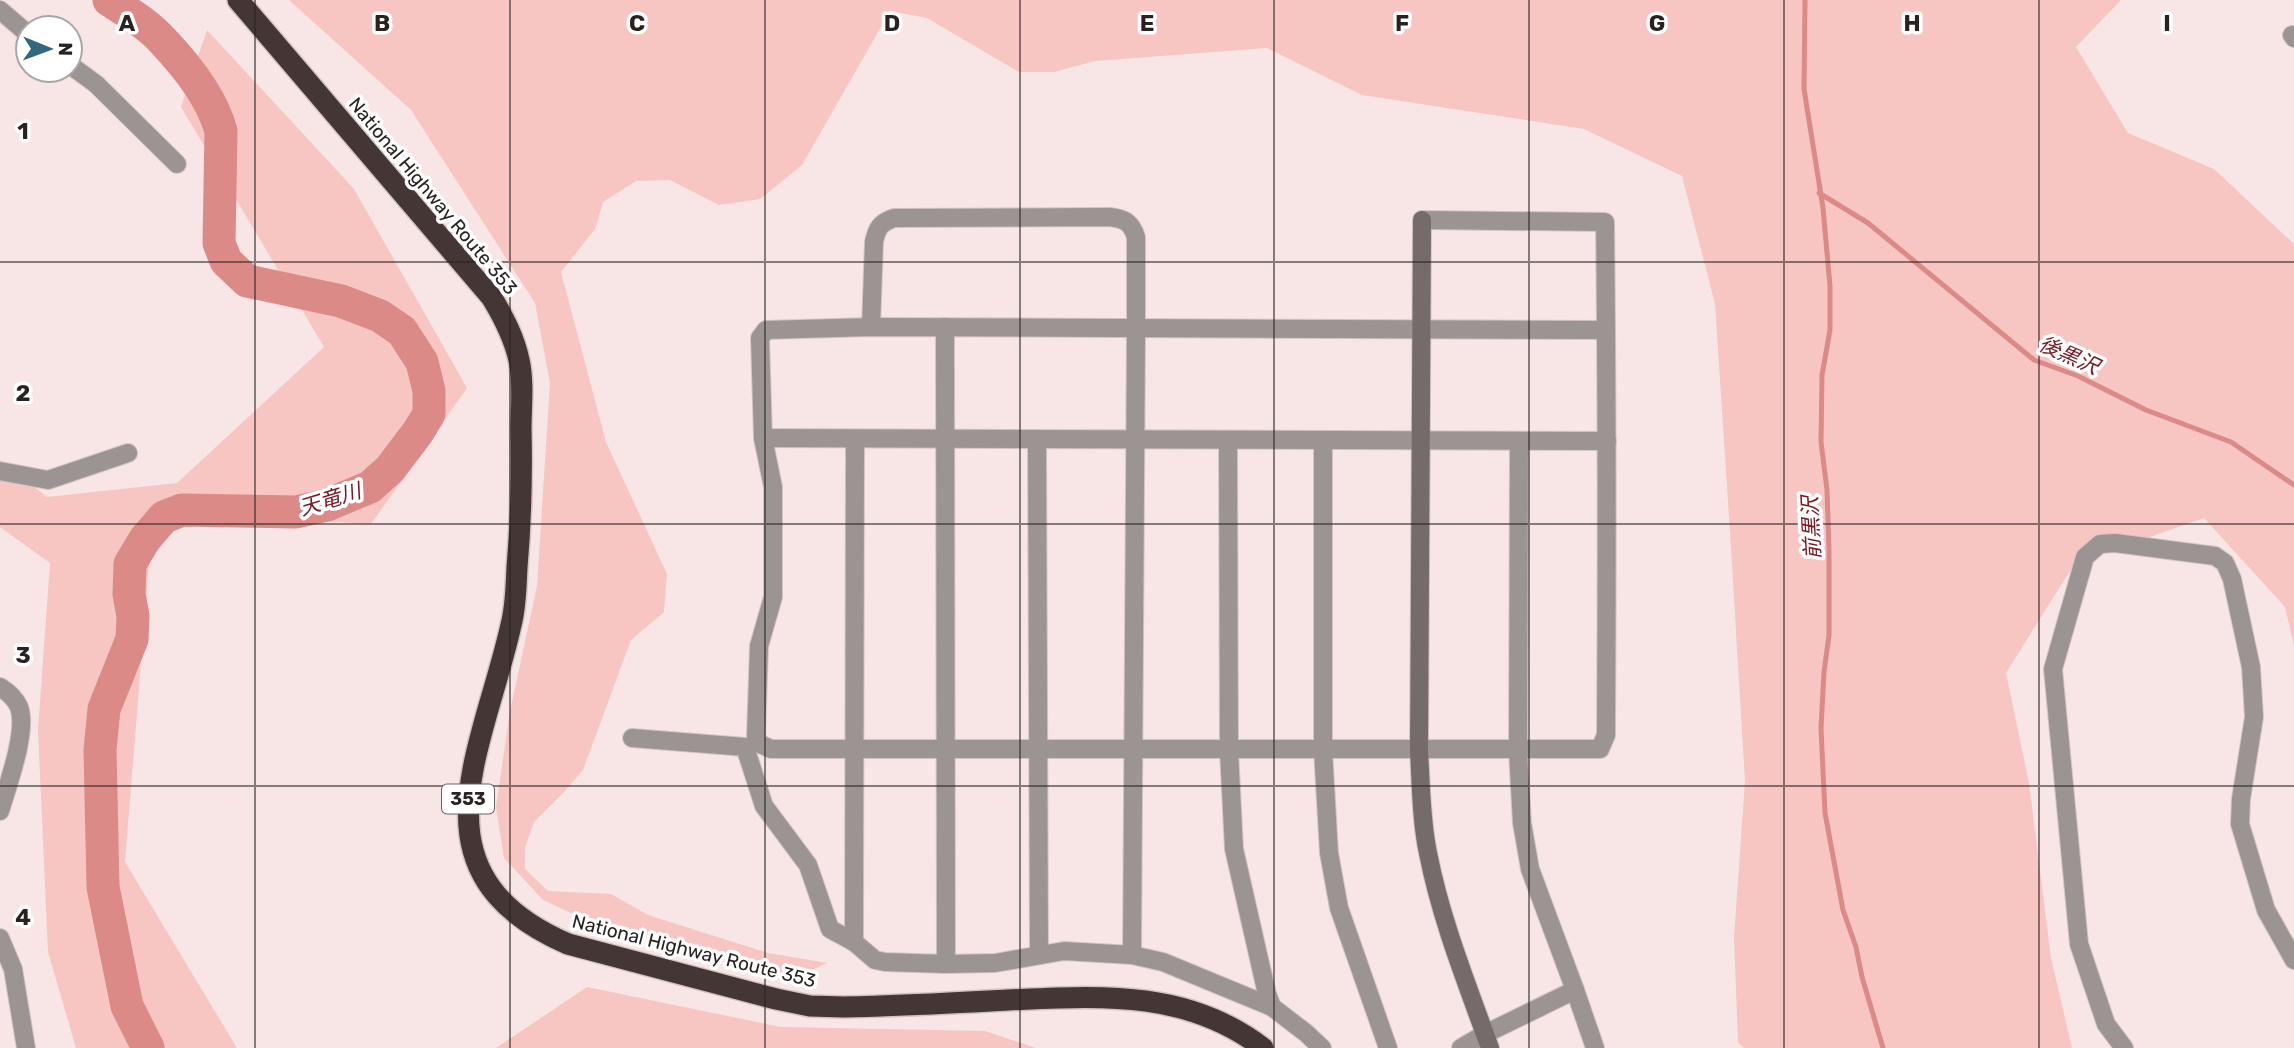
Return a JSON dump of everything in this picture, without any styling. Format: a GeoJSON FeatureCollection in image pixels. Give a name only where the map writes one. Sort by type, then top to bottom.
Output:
{"type":"FeatureCollection","features":[{"type":"Feature","properties":{"kind":"highway","name":"National Highway Route 353"},"geometry":{"type":"LineString","coordinates":[[238,0],[492,298],[507,322],[514,341],[520,362],[522,486],[515,595],[512,623],[477,745],[467,804],[471,848],[479,870],[501,900],[517,916],[541,933],[568,944],[810,1006],[844,1007],[1082,997],[1152,1000],[1214,1019],[1263,1048]]}},
{"type":"Feature","properties":{"kind":"street"},"geometry":{"type":"LineString","coordinates":[[0,10],[14,22]]}},
{"type":"Feature","properties":{"kind":"street"},"geometry":{"type":"LineString","coordinates":[[84,75],[177,164]]}},
{"type":"Feature","properties":{"kind":"street"},"geometry":{"type":"LineString","coordinates":[[872,327],[876,231],[882,223],[894,218],[1110,217],[1124,219],[1132,225],[1136,237],[1132,955]]}},
{"type":"Feature","properties":{"kind":"street"},"geometry":{"type":"LineString","coordinates":[[1488,1041],[1450,936],[1427,851],[1419,751],[1420,442],[1421,328],[1422,220],[1605,222],[1606,330],[1607,441],[1605,742],[1600,749],[1593,751],[1419,751],[1322,750],[1229,751],[771,749],[758,743],[759,646],[773,597],[772,487],[763,438],[760,338],[762,333],[771,328],[872,327],[1421,328],[1606,330]]}},
{"type":"Feature","properties":{"kind":"street"},"geometry":{"type":"LineString","coordinates":[[945,327],[946,964]]}},
{"type":"Feature","properties":{"kind":"street"},"geometry":{"type":"LineString","coordinates":[[763,438],[1607,441]]}},
{"type":"Feature","properties":{"kind":"street"},"geometry":{"type":"LineString","coordinates":[[854,942],[855,439]]}},
{"type":"Feature","properties":{"kind":"street"},"geometry":{"type":"LineString","coordinates":[[1037,439],[1039,955]]}},
{"type":"Feature","properties":{"kind":"street"},"geometry":{"type":"LineString","coordinates":[[1228,440],[1229,751],[1234,849],[1272,1007]]}},
{"type":"Feature","properties":{"kind":"street"},"geometry":{"type":"LineString","coordinates":[[1323,440],[1322,750],[1329,853],[1339,908],[1388,1048]]}},
{"type":"Feature","properties":{"kind":"street"},"geometry":{"type":"LineString","coordinates":[[1519,441],[1518,751],[1522,823],[1530,869],[1595,1048]]}},
{"type":"Feature","properties":{"kind":"street"},"geometry":{"type":"LineString","coordinates":[[0,471],[48,480],[128,453]]}},
{"type":"Feature","properties":{"kind":"street"},"geometry":{"type":"LineString","coordinates":[[2124,1048],[2106,1024],[2079,944],[2053,669],[2085,557],[2100,544],[2115,543],[2215,556],[2225,563],[2251,667],[2254,717],[2241,799],[2240,824],[2266,909],[2294,960]]}},
{"type":"Feature","properties":{"kind":"street"},"geometry":{"type":"LineString","coordinates":[[0,687],[11,695],[20,709],[19,744],[0,811]]}},
{"type":"Feature","properties":{"kind":"street"},"geometry":{"type":"LineString","coordinates":[[632,738],[745,747],[764,806],[808,865],[831,929],[854,942],[875,960],[946,964],[1012,962],[1064,951],[1132,955],[1163,962],[1272,1007],[1322,1048]]}},
{"type":"Feature","properties":{"kind":"street"},"geometry":{"type":"LineString","coordinates":[[0,938],[13,969],[26,1048]]}},
{"type":"Feature","properties":{"kind":"street"},"geometry":{"type":"LineString","coordinates":[[1461,1048],[1488,1041],[1574,990]]}},
{"type":"Feature","properties":{"kind":"shaded area"},"geometry":{"type":"Polygon","coordinates":[[[289,0],[2121,0],[2076,47],[2128,133],[2214,169],[2294,244],[2294,646],[2285,607],[2204,518],[2075,563],[2006,673],[2029,783],[2051,958],[2072,1048],[1744,1048],[1738,1043],[1734,938],[1745,781],[1715,304],[1682,176],[1584,129],[1362,95],[1267,48],[1095,61],[1054,72],[1019,72],[927,18],[890,11],[802,165],[760,199],[719,205],[670,180],[636,181],[603,202],[595,229],[561,272],[606,442],[667,574],[664,612],[631,640],[583,770],[534,822],[525,848],[525,869],[548,891],[611,894],[648,915],[768,953],[827,963],[800,976],[716,960],[586,920],[543,900],[504,858],[496,807],[510,711],[537,586],[550,383],[535,303],[411,110],[289,0]]]}},
{"type":"Feature","properties":{"kind":"shaded area"},"geometry":{"type":"Polygon","coordinates":[[[207,30],[354,189],[467,388],[371,524],[226,516],[152,526],[125,862],[237,1048],[76,1048],[48,952],[38,730],[50,563],[0,527],[0,460],[47,497],[177,483],[324,347],[181,107],[207,30]]]}},
{"type":"Feature","properties":{"kind":"shaded area"},"geometry":{"type":"Polygon","coordinates":[[[587,987],[781,1027],[985,1031],[1036,1048],[496,1048],[587,987]]]}},
{"type":"Feature","properties":{"kind":"waterway","name":"天竜川"},"geometry":{"type":"LineString","coordinates":[[109,0],[137,18],[171,50],[189,71],[217,119],[221,131],[219,243],[226,261],[247,281],[341,301],[380,316],[402,331],[422,362],[429,391],[429,414],[418,432],[390,469],[370,487],[327,505],[296,512],[182,510],[164,517],[145,539],[130,564],[132,639],[104,709],[100,750],[103,887],[127,1006],[148,1048]]}},
{"type":"Feature","properties":{"kind":"waterway","name":"前黒沢"},"geometry":{"type":"LineString","coordinates":[[1805,0],[1804,89],[1823,208],[1830,286],[1830,330],[1822,375],[1821,442],[1827,490],[1829,550],[1829,635],[1821,728],[1825,813],[1843,910],[1856,947],[1883,1048]]}},
{"type":"Feature","properties":{"kind":"waterway","name":"後黒沢"},"geometry":{"type":"LineString","coordinates":[[1819,193],[1868,223],[2034,360],[2078,376],[2146,410],[2231,442],[2294,485]]}}]}
